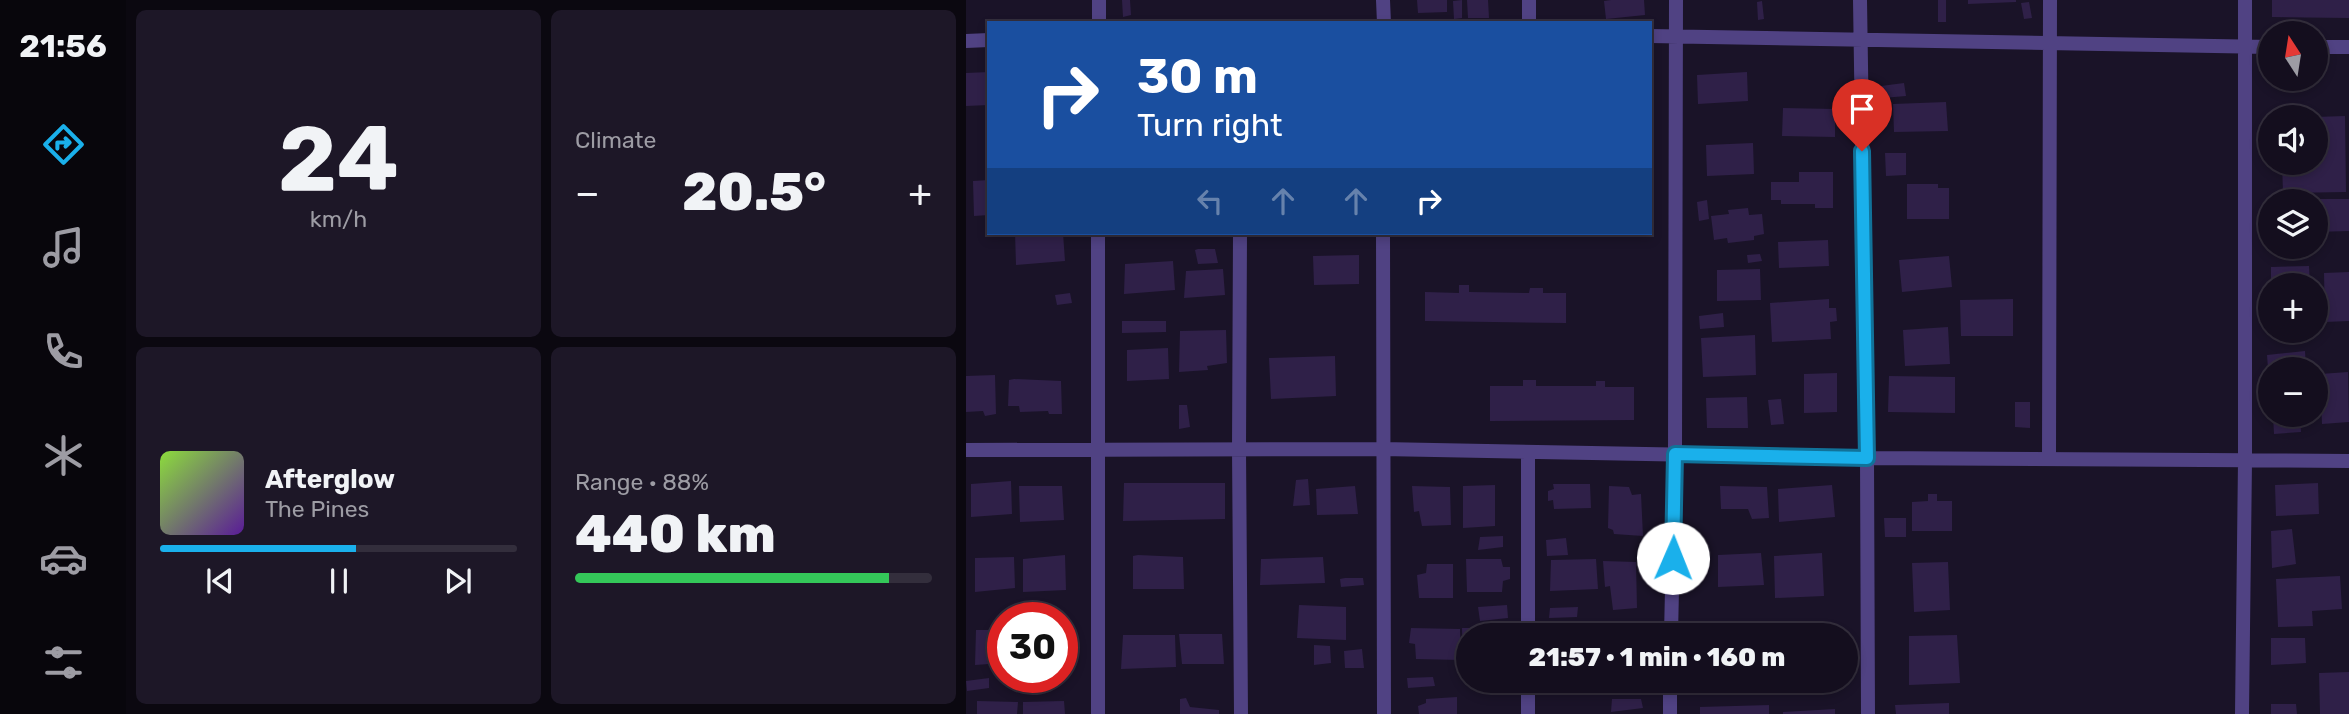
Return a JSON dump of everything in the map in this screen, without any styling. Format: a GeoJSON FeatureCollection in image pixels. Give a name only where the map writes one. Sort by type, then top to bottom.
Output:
{"type":"FeatureCollection","features":[{"type":"Feature","properties":{"kind":"street"},"geometry":{"type":"LineString","coordinates":[[1099,0],[1099,21]]}},
{"type":"Feature","properties":{"kind":"street"},"geometry":{"type":"LineString","coordinates":[[1383,0],[1384,21]]}},
{"type":"Feature","properties":{"kind":"street"},"geometry":{"type":"LineString","coordinates":[[1529,0],[1529,21]]}},
{"type":"Feature","properties":{"kind":"street"},"geometry":{"type":"LineString","coordinates":[[1671,623],[1675,454],[1676,0]]}},
{"type":"Feature","properties":{"kind":"street"},"geometry":{"type":"LineString","coordinates":[[1860,0],[1868,714]]}},
{"type":"Feature","properties":{"kind":"street"},"geometry":{"type":"LineString","coordinates":[[2049,460],[2050,0]]}},
{"type":"Feature","properties":{"kind":"street"},"geometry":{"type":"LineString","coordinates":[[2242,714],[2245,0]]}},
{"type":"Feature","properties":{"kind":"street"},"geometry":{"type":"LineString","coordinates":[[1652,36],[2258,47]]}},
{"type":"Feature","properties":{"kind":"street"},"geometry":{"type":"LineString","coordinates":[[966,41],[987,40]]}},
{"type":"Feature","properties":{"kind":"street"},"geometry":{"type":"LineString","coordinates":[[2328,47],[2349,47]]}},
{"type":"Feature","properties":{"kind":"street"},"geometry":{"type":"LineString","coordinates":[[1098,235],[1098,714]]}},
{"type":"Feature","properties":{"kind":"street"},"geometry":{"type":"LineString","coordinates":[[1240,235],[1241,714]]}},
{"type":"Feature","properties":{"kind":"street"},"geometry":{"type":"LineString","coordinates":[[1383,235],[1384,714]]}},
{"type":"Feature","properties":{"kind":"street"},"geometry":{"type":"LineString","coordinates":[[966,450],[1382,449],[1867,458],[2349,461]]}},
{"type":"Feature","properties":{"kind":"street"},"geometry":{"type":"LineString","coordinates":[[1528,452],[1528,623]]}},
{"type":"Feature","properties":{"kind":"street"},"geometry":{"type":"LineString","coordinates":[[1528,693],[1528,714]]}},
{"type":"Feature","properties":{"kind":"street"},"geometry":{"type":"LineString","coordinates":[[1670,693],[1670,714]]}},
{"type":"Feature","properties":{"kind":"building"},"geometry":{"type":"Polygon","coordinates":[[[1122,0],[1130,0],[1131,15],[1123,17],[1122,0]]]}},
{"type":"Feature","properties":{"kind":"building"},"geometry":{"type":"Polygon","coordinates":[[[1417,0],[1447,0],[1447,12],[1418,13],[1417,0]]]}},
{"type":"Feature","properties":{"kind":"building"},"geometry":{"type":"Polygon","coordinates":[[[1462,0],[1462,18],[1454,19],[1453,1],[1462,0]]]}},
{"type":"Feature","properties":{"kind":"building"},"geometry":{"type":"Polygon","coordinates":[[[1467,0],[1488,0],[1489,18],[1468,18],[1467,0]]]}},
{"type":"Feature","properties":{"kind":"building"},"geometry":{"type":"Polygon","coordinates":[[[1644,0],[1645,15],[1606,19],[1604,1],[1644,0]]]}},
{"type":"Feature","properties":{"kind":"building"},"geometry":{"type":"Polygon","coordinates":[[[1938,0],[1946,0],[1946,22],[1938,22],[1938,0]]]}},
{"type":"Feature","properties":{"kind":"building"},"geometry":{"type":"Polygon","coordinates":[[[1968,0],[2016,0],[2016,2],[1968,4],[1968,0]]]}},
{"type":"Feature","properties":{"kind":"building"},"geometry":{"type":"Polygon","coordinates":[[[2272,0],[2349,0],[2349,18],[2272,17],[2272,0]]]}},
{"type":"Feature","properties":{"kind":"building"},"geometry":{"type":"Polygon","coordinates":[[[1762,1],[1764,19],[1758,20],[1757,2],[1762,1]]]}},
{"type":"Feature","properties":{"kind":"building"},"geometry":{"type":"Polygon","coordinates":[[[2029,2],[2032,18],[2024,19],[2021,3],[2029,2]]]}},
{"type":"Feature","properties":{"kind":"building"},"geometry":{"type":"Polygon","coordinates":[[[987,72],[987,105],[966,106],[966,73],[987,72]]]}},
{"type":"Feature","properties":{"kind":"building"},"geometry":{"type":"Polygon","coordinates":[[[1747,72],[1748,101],[1698,104],[1697,75],[1747,72]]]}},
{"type":"Feature","properties":{"kind":"building"},"geometry":{"type":"Polygon","coordinates":[[[1904,83],[1906,96],[1883,98],[1881,86],[1904,83]]]}},
{"type":"Feature","properties":{"kind":"building"},"geometry":{"type":"Polygon","coordinates":[[[1946,102],[1948,131],[1894,132],[1893,104],[1946,102]]]}},
{"type":"Feature","properties":{"kind":"building"},"geometry":{"type":"Polygon","coordinates":[[[1783,108],[1835,109],[1835,137],[1782,136],[1783,108]]]}},
{"type":"Feature","properties":{"kind":"building"},"geometry":{"type":"Polygon","coordinates":[[[2345,116],[2346,192],[2328,192],[2328,189],[2283,189],[2282,175],[2328,175],[2328,117],[2345,116]]]}},
{"type":"Feature","properties":{"kind":"building"},"geometry":{"type":"Polygon","coordinates":[[[1753,143],[1754,174],[1707,176],[1706,145],[1753,143]]]}},
{"type":"Feature","properties":{"kind":"building"},"geometry":{"type":"Polygon","coordinates":[[[1885,153],[1906,153],[1906,175],[1886,176],[1885,153]]]}},
{"type":"Feature","properties":{"kind":"building"},"geometry":{"type":"Polygon","coordinates":[[[1799,172],[1833,172],[1833,208],[1815,208],[1815,204],[1781,204],[1781,200],[1771,200],[1771,182],[1799,182],[1799,172]]]}},
{"type":"Feature","properties":{"kind":"building"},"geometry":{"type":"Polygon","coordinates":[[[987,180],[987,215],[974,216],[973,181],[987,180]]]}},
{"type":"Feature","properties":{"kind":"building"},"geometry":{"type":"Polygon","coordinates":[[[1907,184],[1938,184],[1938,188],[1949,188],[1949,219],[1907,219],[1907,184]]]}},
{"type":"Feature","properties":{"kind":"building"},"geometry":{"type":"Polygon","coordinates":[[[2328,199],[2349,199],[2349,231],[2328,232],[2328,199]]]}},
{"type":"Feature","properties":{"kind":"building"},"geometry":{"type":"Polygon","coordinates":[[[1707,200],[1709,219],[1699,221],[1697,202],[1707,200]]]}},
{"type":"Feature","properties":{"kind":"building"},"geometry":{"type":"Polygon","coordinates":[[[1748,208],[1749,215],[1762,214],[1764,234],[1754,236],[1754,240],[1728,243],[1727,238],[1714,240],[1711,216],[1729,214],[1728,210],[1748,208]]]}},
{"type":"Feature","properties":{"kind":"building"},"geometry":{"type":"Polygon","coordinates":[[[1015,235],[1063,235],[1065,261],[1016,265],[1015,235]]]}},
{"type":"Feature","properties":{"kind":"building"},"geometry":{"type":"Polygon","coordinates":[[[1828,240],[1829,266],[1779,268],[1778,242],[1828,240]]]}},
{"type":"Feature","properties":{"kind":"building"},"geometry":{"type":"Polygon","coordinates":[[[1215,249],[1218,263],[1198,264],[1195,250],[1215,249]]]}},
{"type":"Feature","properties":{"kind":"building"},"geometry":{"type":"Polygon","coordinates":[[[1760,254],[1762,261],[1748,263],[1747,255],[1760,254]]]}},
{"type":"Feature","properties":{"kind":"building"},"geometry":{"type":"Polygon","coordinates":[[[1359,255],[1359,284],[1314,285],[1313,256],[1359,255]]]}},
{"type":"Feature","properties":{"kind":"building"},"geometry":{"type":"Polygon","coordinates":[[[1949,256],[1952,287],[1902,292],[1899,260],[1949,256]]]}},
{"type":"Feature","properties":{"kind":"building"},"geometry":{"type":"Polygon","coordinates":[[[1173,261],[1175,290],[1124,294],[1125,264],[1173,261]]]}},
{"type":"Feature","properties":{"kind":"building"},"geometry":{"type":"Polygon","coordinates":[[[2309,266],[2309,273],[2271,273],[2271,267],[2309,266]]]}},
{"type":"Feature","properties":{"kind":"building"},"geometry":{"type":"Polygon","coordinates":[[[1223,269],[1225,295],[1184,298],[1186,271],[1223,269]]]}},
{"type":"Feature","properties":{"kind":"building"},"geometry":{"type":"Polygon","coordinates":[[[1760,269],[1761,300],[1717,301],[1717,270],[1760,269]]]}},
{"type":"Feature","properties":{"kind":"building"},"geometry":{"type":"Polygon","coordinates":[[[2349,272],[2349,321],[2328,322],[2328,273],[2324,273],[2349,272]]]}},
{"type":"Feature","properties":{"kind":"building"},"geometry":{"type":"Polygon","coordinates":[[[1459,285],[1469,285],[1469,292],[1529,293],[1530,288],[1543,288],[1543,293],[1566,293],[1566,323],[1425,321],[1425,292],[1459,293],[1459,285]]]}},
{"type":"Feature","properties":{"kind":"building"},"geometry":{"type":"Polygon","coordinates":[[[1070,293],[1072,303],[1057,305],[1055,295],[1070,293]]]}},
{"type":"Feature","properties":{"kind":"building"},"geometry":{"type":"Polygon","coordinates":[[[1829,299],[1829,308],[1836,308],[1837,321],[1830,322],[1831,339],[1772,342],[1770,303],[1829,299]]]}},
{"type":"Feature","properties":{"kind":"building"},"geometry":{"type":"Polygon","coordinates":[[[2013,299],[2013,336],[1961,336],[1960,300],[2013,299]]]}},
{"type":"Feature","properties":{"kind":"building"},"geometry":{"type":"Polygon","coordinates":[[[1723,313],[1724,327],[1700,329],[1699,316],[1723,313]]]}},
{"type":"Feature","properties":{"kind":"building"},"geometry":{"type":"Polygon","coordinates":[[[1122,321],[1166,321],[1166,332],[1122,333],[1122,321]]]}},
{"type":"Feature","properties":{"kind":"building"},"geometry":{"type":"Polygon","coordinates":[[[1948,327],[1950,364],[1905,366],[1903,330],[1948,327]]]}},
{"type":"Feature","properties":{"kind":"building"},"geometry":{"type":"Polygon","coordinates":[[[1226,330],[1227,363],[1207,366],[1208,370],[1179,372],[1180,331],[1226,330]]]}},
{"type":"Feature","properties":{"kind":"building"},"geometry":{"type":"Polygon","coordinates":[[[1755,335],[1756,375],[1703,377],[1701,338],[1755,335]]]}},
{"type":"Feature","properties":{"kind":"building"},"geometry":{"type":"Polygon","coordinates":[[[1168,348],[1169,379],[1127,381],[1127,350],[1168,348]]]}},
{"type":"Feature","properties":{"kind":"building"},"geometry":{"type":"Polygon","coordinates":[[[2305,351],[2305,357],[2267,357],[2305,351]]]}},
{"type":"Feature","properties":{"kind":"building"},"geometry":{"type":"Polygon","coordinates":[[[1335,356],[1336,396],[1271,399],[1269,358],[1335,356]]]}},
{"type":"Feature","properties":{"kind":"building"},"geometry":{"type":"Polygon","coordinates":[[[2348,372],[2349,422],[2328,424],[2328,373],[2348,372]]]}},
{"type":"Feature","properties":{"kind":"building"},"geometry":{"type":"Polygon","coordinates":[[[1837,373],[1837,412],[1804,413],[1804,374],[1837,373]]]}},
{"type":"Feature","properties":{"kind":"building"},"geometry":{"type":"Polygon","coordinates":[[[995,375],[996,414],[985,416],[983,411],[966,412],[966,376],[995,375]]]}},
{"type":"Feature","properties":{"kind":"building"},"geometry":{"type":"Polygon","coordinates":[[[1889,376],[1955,377],[1955,413],[1888,412],[1889,376]]]}},
{"type":"Feature","properties":{"kind":"building"},"geometry":{"type":"Polygon","coordinates":[[[1009,380],[1061,381],[1062,414],[1049,414],[1048,411],[1020,412],[1019,406],[1008,406],[1009,380]]]}},
{"type":"Feature","properties":{"kind":"building"},"geometry":{"type":"Polygon","coordinates":[[[1523,380],[1536,380],[1536,386],[1596,386],[1596,381],[1605,381],[1605,387],[1634,387],[1634,420],[1490,421],[1490,386],[1523,386],[1523,380]]]}},
{"type":"Feature","properties":{"kind":"building"},"geometry":{"type":"Polygon","coordinates":[[[1747,397],[1748,428],[1707,428],[1706,398],[1747,397]]]}},
{"type":"Feature","properties":{"kind":"building"},"geometry":{"type":"Polygon","coordinates":[[[1781,399],[1784,424],[1771,425],[1768,400],[1781,399]]]}},
{"type":"Feature","properties":{"kind":"building"},"geometry":{"type":"Polygon","coordinates":[[[2015,402],[2030,402],[2030,428],[2015,427],[2015,402]]]}},
{"type":"Feature","properties":{"kind":"building"},"geometry":{"type":"Polygon","coordinates":[[[1179,405],[1187,405],[1190,427],[1179,429],[1179,405]]]}},
{"type":"Feature","properties":{"kind":"building"},"geometry":{"type":"Polygon","coordinates":[[[2274,427],[2301,427],[2301,432],[2274,434],[2274,427]]]}},
{"type":"Feature","properties":{"kind":"building"},"geometry":{"type":"Polygon","coordinates":[[[1308,479],[1310,505],[1293,506],[1296,480],[1308,479]]]}},
{"type":"Feature","properties":{"kind":"building"},"geometry":{"type":"Polygon","coordinates":[[[1011,481],[1012,514],[971,517],[971,484],[1011,481]]]}},
{"type":"Feature","properties":{"kind":"building"},"geometry":{"type":"Polygon","coordinates":[[[1124,483],[1225,483],[1225,519],[1123,521],[1124,483]]]}},
{"type":"Feature","properties":{"kind":"building"},"geometry":{"type":"Polygon","coordinates":[[[2318,483],[2319,514],[2276,516],[2275,485],[2318,483]]]}},
{"type":"Feature","properties":{"kind":"building"},"geometry":{"type":"Polygon","coordinates":[[[1553,484],[1590,484],[1591,508],[1554,509],[1553,500],[1548,501],[1548,491],[1554,489],[1553,484]]]}},
{"type":"Feature","properties":{"kind":"building"},"geometry":{"type":"Polygon","coordinates":[[[1495,485],[1495,526],[1463,528],[1463,486],[1495,485]]]}},
{"type":"Feature","properties":{"kind":"building"},"geometry":{"type":"Polygon","coordinates":[[[1832,485],[1835,517],[1779,522],[1778,489],[1832,485]]]}},
{"type":"Feature","properties":{"kind":"building"},"geometry":{"type":"Polygon","coordinates":[[[1019,486],[1062,486],[1064,520],[1020,522],[1019,486]]]}},
{"type":"Feature","properties":{"kind":"building"},"geometry":{"type":"Polygon","coordinates":[[[1355,486],[1358,514],[1317,515],[1316,489],[1355,486]]]}},
{"type":"Feature","properties":{"kind":"building"},"geometry":{"type":"Polygon","coordinates":[[[1412,486],[1450,487],[1451,525],[1422,526],[1419,511],[1414,512],[1412,486]]]}},
{"type":"Feature","properties":{"kind":"building"},"geometry":{"type":"Polygon","coordinates":[[[1609,486],[1629,487],[1632,495],[1641,494],[1643,536],[1614,534],[1613,530],[1608,528],[1609,486]]]}},
{"type":"Feature","properties":{"kind":"building"},"geometry":{"type":"Polygon","coordinates":[[[1720,486],[1767,487],[1769,518],[1752,519],[1748,509],[1721,509],[1720,486]]]}},
{"type":"Feature","properties":{"kind":"building"},"geometry":{"type":"Polygon","coordinates":[[[1928,494],[1937,494],[1937,501],[1952,501],[1952,531],[1912,531],[1912,502],[1928,501],[1928,494]]]}},
{"type":"Feature","properties":{"kind":"building"},"geometry":{"type":"Polygon","coordinates":[[[1884,518],[1906,518],[1906,537],[1885,537],[1884,518]]]}},
{"type":"Feature","properties":{"kind":"building"},"geometry":{"type":"Polygon","coordinates":[[[2292,529],[2296,564],[2272,568],[2271,531],[2292,529]]]}},
{"type":"Feature","properties":{"kind":"building"},"geometry":{"type":"Polygon","coordinates":[[[1503,536],[1503,547],[1478,550],[1480,537],[1503,536]]]}},
{"type":"Feature","properties":{"kind":"building"},"geometry":{"type":"Polygon","coordinates":[[[1566,538],[1568,555],[1547,556],[1546,540],[1566,538]]]}},
{"type":"Feature","properties":{"kind":"building"},"geometry":{"type":"Polygon","coordinates":[[[1761,553],[1764,585],[1718,587],[1718,555],[1761,553]]]}},
{"type":"Feature","properties":{"kind":"building"},"geometry":{"type":"Polygon","coordinates":[[[1822,553],[1824,596],[1775,598],[1774,556],[1822,553]]]}},
{"type":"Feature","properties":{"kind":"building"},"geometry":{"type":"Polygon","coordinates":[[[1065,555],[1066,590],[1023,592],[1023,559],[1065,555]]]}},
{"type":"Feature","properties":{"kind":"building"},"geometry":{"type":"Polygon","coordinates":[[[1133,556],[1183,557],[1184,589],[1133,589],[1133,556]]]}},
{"type":"Feature","properties":{"kind":"building"},"geometry":{"type":"Polygon","coordinates":[[[1014,557],[1015,588],[975,592],[975,558],[1014,557]]]}},
{"type":"Feature","properties":{"kind":"building"},"geometry":{"type":"Polygon","coordinates":[[[1323,557],[1325,583],[1260,585],[1261,559],[1323,557]]]}},
{"type":"Feature","properties":{"kind":"building"},"geometry":{"type":"Polygon","coordinates":[[[1466,559],[1501,559],[1503,567],[1510,567],[1510,579],[1503,581],[1502,592],[1467,592],[1466,559]]]}},
{"type":"Feature","properties":{"kind":"building"},"geometry":{"type":"Polygon","coordinates":[[[1596,559],[1598,589],[1550,591],[1551,560],[1596,559]]]}},
{"type":"Feature","properties":{"kind":"building"},"geometry":{"type":"Polygon","coordinates":[[[1603,561],[1636,562],[1637,608],[1613,610],[1610,586],[1605,587],[1603,561]]]}},
{"type":"Feature","properties":{"kind":"building"},"geometry":{"type":"Polygon","coordinates":[[[1948,562],[1950,610],[1914,612],[1912,563],[1948,562]]]}},
{"type":"Feature","properties":{"kind":"building"},"geometry":{"type":"Polygon","coordinates":[[[1427,564],[1453,564],[1453,598],[1419,598],[1417,575],[1426,573],[1427,564]]]}},
{"type":"Feature","properties":{"kind":"building"},"geometry":{"type":"Polygon","coordinates":[[[2340,576],[2342,609],[2312,611],[2313,626],[2278,627],[2276,579],[2340,576]]]}},
{"type":"Feature","properties":{"kind":"building"},"geometry":{"type":"Polygon","coordinates":[[[1363,578],[1364,585],[1341,587],[1340,579],[1363,578]]]}},
{"type":"Feature","properties":{"kind":"building"},"geometry":{"type":"Polygon","coordinates":[[[1299,605],[1346,607],[1346,640],[1297,638],[1299,605]]]}},
{"type":"Feature","properties":{"kind":"building"},"geometry":{"type":"Polygon","coordinates":[[[1507,605],[1508,618],[1480,621],[1478,607],[1507,605]]]}},
{"type":"Feature","properties":{"kind":"building"},"geometry":{"type":"Polygon","coordinates":[[[1578,607],[1577,617],[1549,618],[1550,608],[1578,607]]]}},
{"type":"Feature","properties":{"kind":"building"},"geometry":{"type":"Polygon","coordinates":[[[1411,628],[1456,629],[1456,660],[1416,659],[1415,644],[1409,643],[1411,628]]]}},
{"type":"Feature","properties":{"kind":"building"},"geometry":{"type":"Polygon","coordinates":[[[976,630],[987,630],[987,664],[975,665],[976,630]]]}},
{"type":"Feature","properties":{"kind":"building"},"geometry":{"type":"Polygon","coordinates":[[[1179,634],[1222,634],[1224,664],[1182,664],[1179,634]]]}},
{"type":"Feature","properties":{"kind":"building"},"geometry":{"type":"Polygon","coordinates":[[[1123,635],[1175,635],[1176,667],[1121,669],[1123,635]]]}},
{"type":"Feature","properties":{"kind":"building"},"geometry":{"type":"Polygon","coordinates":[[[1957,635],[1960,683],[1909,685],[1909,636],[1957,635]]]}},
{"type":"Feature","properties":{"kind":"building"},"geometry":{"type":"Polygon","coordinates":[[[2271,638],[2305,638],[2306,663],[2271,665],[2271,638]]]}},
{"type":"Feature","properties":{"kind":"building"},"geometry":{"type":"Polygon","coordinates":[[[1314,645],[1330,646],[1331,663],[1314,665],[1314,645]]]}},
{"type":"Feature","properties":{"kind":"building"},"geometry":{"type":"Polygon","coordinates":[[[1362,649],[1364,668],[1345,668],[1344,651],[1362,649]]]}},
{"type":"Feature","properties":{"kind":"building"},"geometry":{"type":"Polygon","coordinates":[[[2349,672],[2349,714],[2320,714],[2319,673],[2349,672]]]}},
{"type":"Feature","properties":{"kind":"building"},"geometry":{"type":"Polygon","coordinates":[[[1433,677],[1435,686],[1408,688],[1407,678],[1433,677]]]}},
{"type":"Feature","properties":{"kind":"building"},"geometry":{"type":"Polygon","coordinates":[[[987,678],[987,688],[967,691],[966,681],[987,678]]]}},
{"type":"Feature","properties":{"kind":"building"},"geometry":{"type":"Polygon","coordinates":[[[1457,697],[1457,714],[1419,714],[1418,706],[1426,703],[1426,699],[1457,697]]]}},
{"type":"Feature","properties":{"kind":"building"},"geometry":{"type":"Polygon","coordinates":[[[1186,698],[1190,707],[1219,710],[1219,714],[1180,714],[1180,699],[1186,698]]]}},
{"type":"Feature","properties":{"kind":"building"},"geometry":{"type":"Polygon","coordinates":[[[1612,699],[1641,699],[1643,708],[1611,712],[1612,699]]]}},
{"type":"Feature","properties":{"kind":"building"},"geometry":{"type":"Polygon","coordinates":[[[977,701],[1018,702],[1017,714],[977,714],[977,701]]]}},
{"type":"Feature","properties":{"kind":"building"},"geometry":{"type":"Polygon","coordinates":[[[1064,701],[1065,714],[1023,714],[1023,702],[1064,701]]]}},
{"type":"Feature","properties":{"kind":"building"},"geometry":{"type":"Polygon","coordinates":[[[1949,703],[1949,714],[1896,714],[1895,705],[1949,703]]]}},
{"type":"Feature","properties":{"kind":"building"},"geometry":{"type":"Polygon","coordinates":[[[2271,704],[2296,704],[2297,714],[2271,714],[2271,704]]]}},
{"type":"Feature","properties":{"kind":"building"},"geometry":{"type":"Polygon","coordinates":[[[1769,705],[1769,714],[1700,714],[1700,707],[1769,705]]]}},
{"type":"Feature","properties":{"kind":"building"},"geometry":{"type":"Polygon","coordinates":[[[1835,709],[1835,714],[1783,714],[1783,712],[1835,709]]]}},
{"type":"Feature","properties":{"kind":"route"},"geometry":{"type":"LineString","coordinates":[[1673,558],[1675,454],[1867,458],[1862,151]]}}]}
